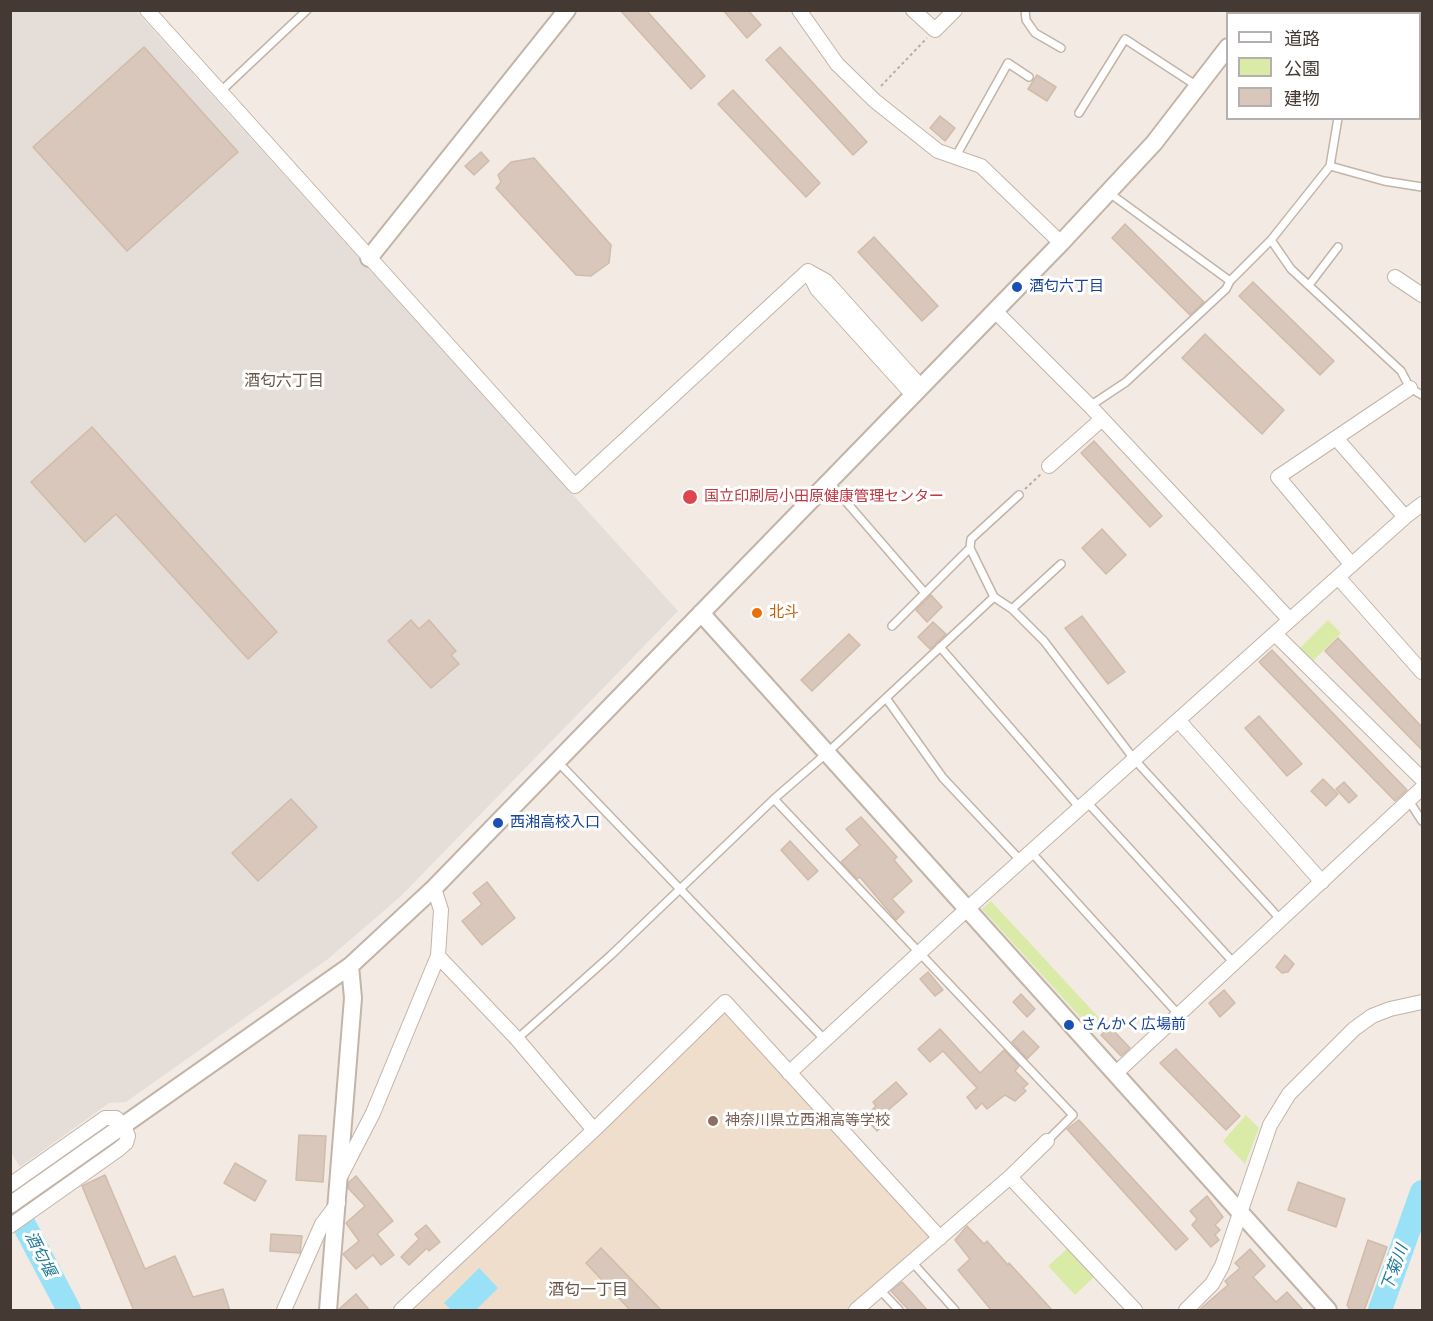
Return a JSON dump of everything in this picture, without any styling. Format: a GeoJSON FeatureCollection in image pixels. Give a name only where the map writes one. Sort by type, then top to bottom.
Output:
{"type":"FeatureCollection","features":[{"type":"Feature","properties":{"kind":"street"},"geometry":{"type":"LineString","coordinates":[[147,10],[575,486],[808,271],[826,281],[917,391]]}},
{"type":"Feature","properties":{"kind":"street"},"geometry":{"type":"LineString","coordinates":[[369,258],[567,10]]}},
{"type":"Feature","properties":{"kind":"street"},"geometry":{"type":"LineString","coordinates":[[799,10],[837,64],[871,98],[938,151],[981,166],[1061,243]]}},
{"type":"Feature","properties":{"kind":"street"},"geometry":{"type":"LineString","coordinates":[[914,10],[935,30],[956,10]]}},
{"type":"Feature","properties":{"kind":"street"},"geometry":{"type":"LineString","coordinates":[[10,1205],[350,966],[434,888],[996,312],[1154,144],[1226,48]]}},
{"type":"Feature","properties":{"kind":"street"},"geometry":{"type":"LineString","coordinates":[[1395,277],[1422,295]]}},
{"type":"Feature","properties":{"kind":"street"},"geometry":{"type":"LineString","coordinates":[[996,312],[1090,406],[1290,620]]}},
{"type":"Feature","properties":{"kind":"street"},"geometry":{"type":"LineString","coordinates":[[1352,565],[1278,477],[1336,438],[1416,392]]}},
{"type":"Feature","properties":{"kind":"street"},"geometry":{"type":"LineString","coordinates":[[1049,466],[1102,419]]}},
{"type":"Feature","properties":{"kind":"street"},"geometry":{"type":"LineString","coordinates":[[1336,438],[1405,517]]}},
{"type":"Feature","properties":{"kind":"street"},"geometry":{"type":"LineString","coordinates":[[789,1073],[967,909],[1422,504]]}},
{"type":"Feature","properties":{"kind":"street"},"geometry":{"type":"LineString","coordinates":[[1338,577],[1422,672]]}},
{"type":"Feature","properties":{"kind":"street"},"geometry":{"type":"LineString","coordinates":[[701,614],[1328,1311]]}},
{"type":"Feature","properties":{"kind":"street"},"geometry":{"type":"LineString","coordinates":[[1275,634],[1422,779]]}},
{"type":"Feature","properties":{"kind":"street"},"geometry":{"type":"LineString","coordinates":[[1178,720],[1322,882]]}},
{"type":"Feature","properties":{"kind":"street"},"geometry":{"type":"LineString","coordinates":[[1116,1073],[1422,788]]}},
{"type":"Feature","properties":{"kind":"street"},"geometry":{"type":"LineString","coordinates":[[340,1175],[373,1113],[438,956],[441,910],[434,888]]}},
{"type":"Feature","properties":{"kind":"street"},"geometry":{"type":"LineString","coordinates":[[438,956],[517,1039],[594,1130]]}},
{"type":"Feature","properties":{"kind":"street"},"geometry":{"type":"LineString","coordinates":[[328,1311],[353,998],[350,966]]}},
{"type":"Feature","properties":{"kind":"street"},"geometry":{"type":"LineString","coordinates":[[400,1311],[594,1130],[724,1002],[940,1239]]}},
{"type":"Feature","properties":{"kind":"street"},"geometry":{"type":"LineString","coordinates":[[1186,1311],[1217,1275],[1242,1213],[1270,1125],[1289,1094],[1354,1029],[1372,1016],[1390,1009],[1422,1002]]}},
{"type":"Feature","properties":{"kind":"street"},"geometry":{"type":"LineString","coordinates":[[10,1185],[105,1118],[116,1118],[124,1125],[128,1136],[126,1143],[10,1226]]}},
{"type":"Feature","properties":{"kind":"street"},"geometry":{"type":"LineString","coordinates":[[856,1311],[1010,1177],[1047,1141]]}},
{"type":"Feature","properties":{"kind":"street"},"geometry":{"type":"LineString","coordinates":[[1010,1177],[1134,1311]]}},
{"type":"Feature","properties":{"kind":"street"},"geometry":{"type":"LineString","coordinates":[[284,1311],[322,1224],[338,1203]]}},
{"type":"Feature","properties":{"kind":"lane"},"geometry":{"type":"LineString","coordinates":[[220,92],[307,10]]}},
{"type":"Feature","properties":{"kind":"lane"},"geometry":{"type":"LineString","coordinates":[[1025,10],[1026,20],[1035,33],[1061,48]]}},
{"type":"Feature","properties":{"kind":"lane"},"geometry":{"type":"LineString","coordinates":[[1079,112],[1125,39],[1199,87]]}},
{"type":"Feature","properties":{"kind":"lane"},"geometry":{"type":"LineString","coordinates":[[956,156],[1008,63],[1029,77]]}},
{"type":"Feature","properties":{"kind":"lane"},"geometry":{"type":"LineString","coordinates":[[1090,406],[1126,382],[1226,289],[1230,281],[1271,240],[1330,166],[1338,120]]}},
{"type":"Feature","properties":{"kind":"lane"},"geometry":{"type":"LineString","coordinates":[[1330,166],[1384,181],[1422,187]]}},
{"type":"Feature","properties":{"kind":"lane"},"geometry":{"type":"LineString","coordinates":[[1108,192],[1230,281]]}},
{"type":"Feature","properties":{"kind":"lane"},"geometry":{"type":"LineString","coordinates":[[1271,240],[1291,269],[1401,371],[1416,392]]}},
{"type":"Feature","properties":{"kind":"lane"},"geometry":{"type":"LineString","coordinates":[[1309,285],[1338,247]]}},
{"type":"Feature","properties":{"kind":"lane"},"geometry":{"type":"LineString","coordinates":[[829,482],[925,593]]}},
{"type":"Feature","properties":{"kind":"lane"},"geometry":{"type":"LineString","coordinates":[[892,626],[969,548],[971,539],[1019,495]]}},
{"type":"Feature","properties":{"kind":"lane"},"geometry":{"type":"LineString","coordinates":[[969,548],[994,597],[1012,609],[1044,641],[1134,759],[1281,920]]}},
{"type":"Feature","properties":{"kind":"lane"},"geometry":{"type":"LineString","coordinates":[[1012,609],[1061,564]]}},
{"type":"Feature","properties":{"kind":"lane"},"geometry":{"type":"LineString","coordinates":[[517,1039],[610,956],[774,799],[827,753],[994,597]]}},
{"type":"Feature","properties":{"kind":"lane"},"geometry":{"type":"LineString","coordinates":[[940,647],[1084,805],[1234,963]]}},
{"type":"Feature","properties":{"kind":"lane"},"geometry":{"type":"LineString","coordinates":[[886,698],[943,778],[1026,856],[1179,1015]]}},
{"type":"Feature","properties":{"kind":"lane"},"geometry":{"type":"LineString","coordinates":[[557,762],[825,1040]]}},
{"type":"Feature","properties":{"kind":"lane"},"geometry":{"type":"LineString","coordinates":[[774,799],[1073,1115],[1047,1141]]}},
{"type":"Feature","properties":{"kind":"lane"},"geometry":{"type":"LineString","coordinates":[[1409,801],[1422,821]]}},
{"type":"Feature","properties":{"kind":"lane"},"geometry":{"type":"LineString","coordinates":[[912,1262],[955,1311]]}},
{"type":"Feature","properties":{"kind":"lane"},"geometry":{"type":"LineString","coordinates":[[880,1290],[899,1311]]}},
{"type":"Feature","properties":{"kind":"path"},"geometry":{"type":"LineString","coordinates":[[871,98],[935,30]]}},
{"type":"Feature","properties":{"kind":"path"},"geometry":{"type":"LineString","coordinates":[[1019,495],[1049,466]]}},
{"type":"Feature","properties":{"kind":"shaded area"},"geometry":{"type":"Polygon","coordinates":[[[10,11],[136,11],[678,611],[401,896],[328,959],[126,1102],[109,1103],[20,1167],[10,1151],[10,11]]]}},
{"type":"Feature","properties":{"kind":"shaded area","name":"神奈川県立西湘高等学校"},"geometry":{"type":"Polygon","coordinates":[[[720,1009],[933,1233],[933,1239],[848,1310],[406,1310],[720,1009]]]}},
{"type":"Feature","properties":{"kind":"green space"},"geometry":{"type":"Polygon","coordinates":[[[1328,620],[1341,633],[1310,664],[1297,651],[1328,620]]]}},
{"type":"Feature","properties":{"kind":"green space"},"geometry":{"type":"Polygon","coordinates":[[[991,901],[1102,1021],[1092,1030],[982,909],[991,901]]]}},
{"type":"Feature","properties":{"kind":"green space"},"geometry":{"type":"Polygon","coordinates":[[[1246,1115],[1259,1128],[1245,1164],[1223,1141],[1246,1115]]]}},
{"type":"Feature","properties":{"kind":"green space"},"geometry":{"type":"Polygon","coordinates":[[[1069,1247],[1096,1275],[1075,1295],[1048,1266],[1069,1247]]]}},
{"type":"Feature","properties":{"kind":"water"},"geometry":{"type":"Polygon","coordinates":[[[479,1268],[498,1288],[476,1310],[451,1310],[444,1303],[479,1268]]]}},
{"type":"Feature","properties":{"kind":"building"},"geometry":{"type":"Polygon","coordinates":[[[620,10],[646,10],[705,76],[691,89],[620,10]]]}},
{"type":"Feature","properties":{"kind":"building"},"geometry":{"type":"Polygon","coordinates":[[[723,10],[748,10],[761,25],[747,38],[723,10]]]}},
{"type":"Feature","properties":{"kind":"building"},"geometry":{"type":"Polygon","coordinates":[[[144,47],[238,152],[127,251],[33,147],[144,47]]]}},
{"type":"Feature","properties":{"kind":"building"},"geometry":{"type":"Polygon","coordinates":[[[780,47],[867,142],[853,155],[766,60],[780,47]]]}},
{"type":"Feature","properties":{"kind":"building"},"geometry":{"type":"Polygon","coordinates":[[[1037,75],[1056,87],[1047,101],[1028,89],[1037,75]]]}},
{"type":"Feature","properties":{"kind":"building"},"geometry":{"type":"Polygon","coordinates":[[[733,90],[820,183],[806,197],[718,104],[733,90]]]}},
{"type":"Feature","properties":{"kind":"building"},"geometry":{"type":"Polygon","coordinates":[[[940,116],[955,128],[945,141],[930,128],[940,116]]]}},
{"type":"Feature","properties":{"kind":"building"},"geometry":{"type":"Polygon","coordinates":[[[481,152],[489,161],[474,175],[465,166],[481,152]]]}},
{"type":"Feature","properties":{"kind":"building"},"geometry":{"type":"Polygon","coordinates":[[[534,158],[611,245],[609,263],[591,276],[576,275],[496,188],[501,182],[498,175],[511,162],[534,158]]]}},
{"type":"Feature","properties":{"kind":"building"},"geometry":{"type":"Polygon","coordinates":[[[1125,224],[1204,302],[1190,315],[1112,238],[1125,224]]]}},
{"type":"Feature","properties":{"kind":"building"},"geometry":{"type":"Polygon","coordinates":[[[874,237],[938,306],[922,321],[858,252],[874,237]]]}},
{"type":"Feature","properties":{"kind":"building"},"geometry":{"type":"Polygon","coordinates":[[[1253,282],[1334,361],[1320,375],[1239,296],[1253,282]]]}},
{"type":"Feature","properties":{"kind":"building"},"geometry":{"type":"Polygon","coordinates":[[[1205,334],[1284,410],[1262,434],[1182,358],[1205,334]]]}},
{"type":"Feature","properties":{"kind":"building"},"geometry":{"type":"Polygon","coordinates":[[[92,427],[277,632],[248,659],[116,514],[85,542],[31,482],[92,427]]]}},
{"type":"Feature","properties":{"kind":"building"},"geometry":{"type":"Polygon","coordinates":[[[1094,441],[1162,516],[1150,527],[1081,453],[1094,441]]]}},
{"type":"Feature","properties":{"kind":"building"},"geometry":{"type":"Polygon","coordinates":[[[1102,529],[1126,555],[1106,574],[1082,548],[1102,529]]]}},
{"type":"Feature","properties":{"kind":"building"},"geometry":{"type":"Polygon","coordinates":[[[931,595],[942,607],[927,622],[916,610],[931,595]]]}},
{"type":"Feature","properties":{"kind":"building"},"geometry":{"type":"Polygon","coordinates":[[[1082,616],[1125,672],[1108,684],[1065,628],[1082,616]]]}},
{"type":"Feature","properties":{"kind":"building"},"geometry":{"type":"Polygon","coordinates":[[[411,620],[419,629],[429,620],[456,651],[451,655],[459,664],[431,688],[388,641],[411,620]]]}},
{"type":"Feature","properties":{"kind":"building"},"geometry":{"type":"Polygon","coordinates":[[[933,622],[946,634],[930,649],[918,637],[933,622]]]}},
{"type":"Feature","properties":{"kind":"building"},"geometry":{"type":"Polygon","coordinates":[[[849,634],[860,645],[812,691],[801,680],[849,634]]]}},
{"type":"Feature","properties":{"kind":"building"},"geometry":{"type":"Polygon","coordinates":[[[1338,638],[1422,727],[1422,750],[1325,651],[1338,638]]]}},
{"type":"Feature","properties":{"kind":"building"},"geometry":{"type":"Polygon","coordinates":[[[1272,650],[1407,790],[1395,801],[1259,662],[1272,650]]]}},
{"type":"Feature","properties":{"kind":"building"},"geometry":{"type":"Polygon","coordinates":[[[1259,716],[1302,764],[1287,776],[1245,728],[1259,716]]]}},
{"type":"Feature","properties":{"kind":"building"},"geometry":{"type":"Polygon","coordinates":[[[1323,779],[1338,794],[1326,806],[1311,791],[1323,779]]]}},
{"type":"Feature","properties":{"kind":"building"},"geometry":{"type":"Polygon","coordinates":[[[1344,782],[1357,796],[1349,803],[1336,789],[1344,782]]]}},
{"type":"Feature","properties":{"kind":"building"},"geometry":{"type":"Polygon","coordinates":[[[291,799],[317,827],[258,881],[232,853],[291,799]]]}},
{"type":"Feature","properties":{"kind":"building"},"geometry":{"type":"Polygon","coordinates":[[[861,817],[897,857],[894,860],[912,881],[892,899],[904,912],[896,920],[860,877],[857,879],[841,862],[860,845],[846,829],[861,817]]]}},
{"type":"Feature","properties":{"kind":"building"},"geometry":{"type":"Polygon","coordinates":[[[790,841],[818,871],[808,880],[781,850],[790,841]]]}},
{"type":"Feature","properties":{"kind":"building"},"geometry":{"type":"Polygon","coordinates":[[[487,882],[515,918],[482,945],[462,921],[482,904],[473,893],[487,882]]]}},
{"type":"Feature","properties":{"kind":"building"},"geometry":{"type":"Polygon","coordinates":[[[1285,955],[1294,964],[1288,972],[1282,973],[1276,967],[1285,955]]]}},
{"type":"Feature","properties":{"kind":"building"},"geometry":{"type":"Polygon","coordinates":[[[928,972],[943,990],[935,996],[920,979],[928,972]]]}},
{"type":"Feature","properties":{"kind":"building"},"geometry":{"type":"Polygon","coordinates":[[[1224,990],[1235,1003],[1220,1017],[1209,1003],[1224,990]]]}},
{"type":"Feature","properties":{"kind":"building"},"geometry":{"type":"Polygon","coordinates":[[[1021,994],[1035,1009],[1027,1017],[1013,1002],[1021,994]]]}},
{"type":"Feature","properties":{"kind":"building"},"geometry":{"type":"Polygon","coordinates":[[[1110,1027],[1130,1048],[1121,1056],[1101,1035],[1110,1027]]]}},
{"type":"Feature","properties":{"kind":"building"},"geometry":{"type":"Polygon","coordinates":[[[940,1029],[980,1073],[1004,1050],[1019,1066],[1015,1071],[1028,1084],[1023,1088],[1026,1091],[1015,1101],[1005,1095],[987,1109],[982,1103],[976,1109],[967,1097],[977,1088],[943,1051],[930,1062],[918,1049],[940,1029]]]}},
{"type":"Feature","properties":{"kind":"building"},"geometry":{"type":"Polygon","coordinates":[[[1023,1031],[1039,1047],[1027,1059],[1012,1042],[1023,1031]]]}},
{"type":"Feature","properties":{"kind":"building"},"geometry":{"type":"Polygon","coordinates":[[[1176,1049],[1240,1116],[1226,1130],[1160,1063],[1176,1049]]]}},
{"type":"Feature","properties":{"kind":"building"},"geometry":{"type":"Polygon","coordinates":[[[896,1082],[907,1094],[880,1117],[886,1123],[877,1131],[864,1117],[876,1106],[873,1102],[896,1082]]]}},
{"type":"Feature","properties":{"kind":"building"},"geometry":{"type":"Polygon","coordinates":[[[1079,1120],[1188,1239],[1176,1250],[1067,1129],[1079,1120]]]}},
{"type":"Feature","properties":{"kind":"building"},"geometry":{"type":"Polygon","coordinates":[[[299,1135],[326,1136],[323,1182],[296,1180],[299,1135]]]}},
{"type":"Feature","properties":{"kind":"building"},"geometry":{"type":"Polygon","coordinates":[[[235,1163],[266,1181],[255,1201],[224,1183],[235,1163]]]}},
{"type":"Feature","properties":{"kind":"building"},"geometry":{"type":"Polygon","coordinates":[[[105,1175],[145,1269],[175,1256],[193,1297],[223,1289],[230,1311],[134,1311],[82,1186],[105,1175]]]}},
{"type":"Feature","properties":{"kind":"building"},"geometry":{"type":"Polygon","coordinates":[[[356,1176],[393,1221],[377,1234],[394,1255],[381,1265],[373,1255],[356,1269],[343,1254],[359,1241],[346,1223],[365,1206],[348,1188],[349,1182],[356,1176]]]}},
{"type":"Feature","properties":{"kind":"building"},"geometry":{"type":"Polygon","coordinates":[[[1298,1182],[1345,1199],[1336,1227],[1288,1210],[1298,1182]]]}},
{"type":"Feature","properties":{"kind":"building"},"geometry":{"type":"Polygon","coordinates":[[[1207,1196],[1223,1217],[1215,1225],[1220,1230],[1215,1235],[1219,1240],[1211,1247],[1192,1225],[1197,1219],[1190,1211],[1207,1196]]]}},
{"type":"Feature","properties":{"kind":"building"},"geometry":{"type":"Polygon","coordinates":[[[426,1225],[440,1242],[429,1251],[427,1248],[409,1265],[401,1257],[419,1239],[415,1234],[426,1225]]]}},
{"type":"Feature","properties":{"kind":"building"},"geometry":{"type":"Polygon","coordinates":[[[967,1226],[984,1244],[987,1241],[1053,1311],[992,1311],[958,1270],[970,1259],[955,1240],[967,1226]]]}},
{"type":"Feature","properties":{"kind":"building"},"geometry":{"type":"Polygon","coordinates":[[[271,1234],[302,1236],[300,1253],[270,1251],[271,1234]]]}},
{"type":"Feature","properties":{"kind":"building"},"geometry":{"type":"Polygon","coordinates":[[[1368,1240],[1387,1247],[1364,1311],[1351,1311],[1347,1305],[1368,1240]]]}},
{"type":"Feature","properties":{"kind":"building"},"geometry":{"type":"Polygon","coordinates":[[[601,1248],[662,1311],[631,1311],[586,1263],[601,1248]]]}},
{"type":"Feature","properties":{"kind":"building"},"geometry":{"type":"Polygon","coordinates":[[[1250,1249],[1265,1266],[1253,1277],[1276,1302],[1287,1292],[1304,1311],[1198,1311],[1228,1285],[1225,1281],[1240,1268],[1235,1263],[1250,1249]]]}},
{"type":"Feature","properties":{"kind":"building"},"geometry":{"type":"Polygon","coordinates":[[[902,1282],[928,1311],[910,1311],[891,1291],[902,1282]]]}},
{"type":"Feature","properties":{"kind":"building"},"geometry":{"type":"Polygon","coordinates":[[[356,1294],[370,1311],[338,1311],[339,1309],[356,1294]]]}},
{"type":"Feature","properties":{"kind":"waterway","name":"下菊川"},"geometry":{"type":"LineString","coordinates":[[1380,1310],[1422,1192]]}},
{"type":"Feature","properties":{"kind":"waterway","name":"酒匂堰"},"geometry":{"type":"LineString","coordinates":[[10,1198],[69,1310]]}},
{"type":"Feature","properties":{"kind":"place","name":"酒匂六丁目"},"geometry":{"type":"Point","coordinates":[1017,287]}},
{"type":"Feature","properties":{"kind":"place","name":"国立印刷局小田原健康管理センター"},"geometry":{"type":"Point","coordinates":[690,497]}},
{"type":"Feature","properties":{"kind":"place","name":"北斗"},"geometry":{"type":"Point","coordinates":[757,613]}},
{"type":"Feature","properties":{"kind":"place","name":"西湘高校入口"},"geometry":{"type":"Point","coordinates":[498,823]}},
{"type":"Feature","properties":{"kind":"place","name":"さんかく広場前"},"geometry":{"type":"Point","coordinates":[1069,1025]}},
{"type":"Feature","properties":{"kind":"place","name":"神奈川県立西湘高等学校"},"geometry":{"type":"Point","coordinates":[713,1121]}},
{"type":"Feature","properties":{"kind":"district","name":"酒匂六丁目"},"geometry":{"type":"Point","coordinates":[284,381]}},
{"type":"Feature","properties":{"kind":"district","name":"酒匂一丁目"},"geometry":{"type":"Point","coordinates":[588,1290]}}]}
